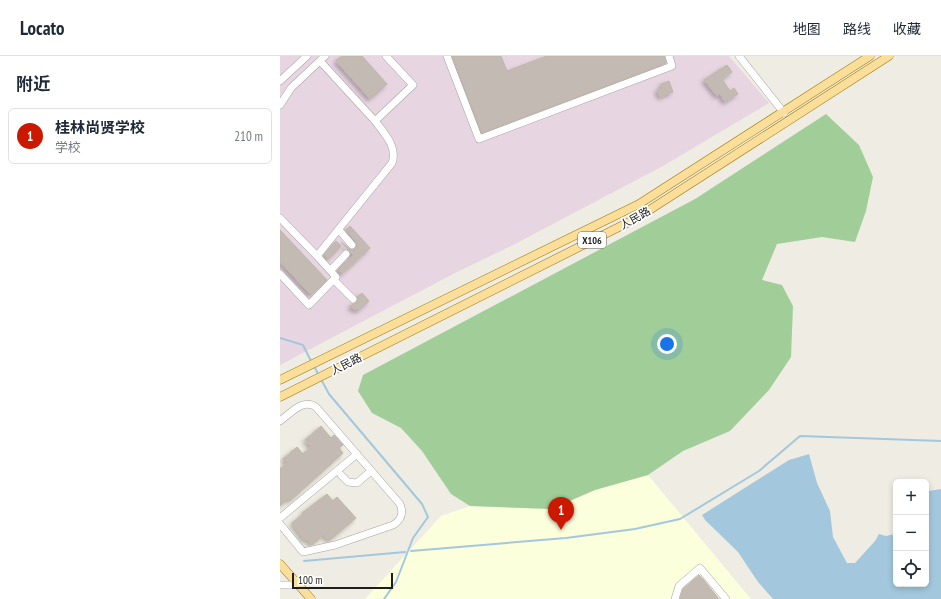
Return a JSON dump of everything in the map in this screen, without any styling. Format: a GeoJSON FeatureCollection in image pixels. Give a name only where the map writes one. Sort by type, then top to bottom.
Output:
{"type":"FeatureCollection","features":[{"type":"Feature","properties":{"kind":"main road","name":"人民路"},"geometry":{"type":"LineString","coordinates":[[280,380],[639,204],[784,113],[870,56]]}},
{"type":"Feature","properties":{"kind":"main road","name":"人民路"},"geometry":{"type":"LineString","coordinates":[[280,397],[638,218],[889,56]]}},
{"type":"Feature","properties":{"kind":"main road"},"geometry":{"type":"LineString","coordinates":[[280,564],[312,599]]}},
{"type":"Feature","properties":{"kind":"street"},"geometry":{"type":"LineString","coordinates":[[280,81],[307,56]]}},
{"type":"Feature","properties":{"kind":"street"},"geometry":{"type":"LineString","coordinates":[[375,121],[413,85],[386,56]]}},
{"type":"Feature","properties":{"kind":"street"},"geometry":{"type":"LineString","coordinates":[[447,56],[479,139],[672,66],[669,56]]}},
{"type":"Feature","properties":{"kind":"street"},"geometry":{"type":"LineString","coordinates":[[739,56],[784,113]]}},
{"type":"Feature","properties":{"kind":"street"},"geometry":{"type":"LineString","coordinates":[[280,105],[291,88],[322,58],[375,121],[392,147],[393,160],[317,256]]}},
{"type":"Feature","properties":{"kind":"street"},"geometry":{"type":"LineString","coordinates":[[280,218],[336,277],[309,305],[280,274]]}},
{"type":"Feature","properties":{"kind":"street"},"geometry":{"type":"LineString","coordinates":[[339,230],[352,245]]}},
{"type":"Feature","properties":{"kind":"street"},"geometry":{"type":"LineString","coordinates":[[331,270],[346,254]]}},
{"type":"Feature","properties":{"kind":"street"},"geometry":{"type":"LineString","coordinates":[[334,280],[353,300]]}},
{"type":"Feature","properties":{"kind":"street"},"geometry":{"type":"LineString","coordinates":[[280,421],[304,404],[311,404],[316,407],[401,507],[401,518],[393,526],[335,545],[303,552],[280,524]]}},
{"type":"Feature","properties":{"kind":"street"},"geometry":{"type":"LineString","coordinates":[[280,518],[357,454]]}},
{"type":"Feature","properties":{"kind":"street"},"geometry":{"type":"LineString","coordinates":[[342,475],[348,482],[357,483],[371,470]]}},
{"type":"Feature","properties":{"kind":"street"},"geometry":{"type":"LineString","coordinates":[[675,599],[679,586],[700,568],[726,599]]}},
{"type":"Feature","properties":{"kind":"street"},"geometry":{"type":"LineString","coordinates":[[280,585],[299,585]]}},
{"type":"Feature","properties":{"kind":"shaded area"},"geometry":{"type":"Polygon","coordinates":[[[280,56],[729,56],[769,103],[663,166],[280,365],[280,56]]]}},
{"type":"Feature","properties":{"kind":"shaded area"},"geometry":{"type":"Polygon","coordinates":[[[648,475],[751,599],[365,599],[441,516],[470,506],[551,509],[595,490],[648,475]]]}},
{"type":"Feature","properties":{"kind":"green space"},"geometry":{"type":"Polygon","coordinates":[[[826,114],[859,145],[873,177],[866,211],[855,242],[822,237],[777,244],[762,280],[782,285],[793,306],[791,357],[769,390],[730,431],[683,451],[648,475],[595,490],[551,509],[470,506],[451,494],[422,451],[401,428],[372,413],[358,391],[363,375],[695,199],[826,114]]]}},
{"type":"Feature","properties":{"kind":"water"},"geometry":{"type":"Polygon","coordinates":[[[809,454],[817,483],[830,511],[833,537],[847,563],[855,563],[875,541],[879,534],[886,536],[893,534],[893,587],[929,587],[929,491],[941,489],[941,599],[773,599],[758,582],[738,552],[705,520],[702,515],[789,460],[809,454]]]}},
{"type":"Feature","properties":{"kind":"building"},"geometry":{"type":"Polygon","coordinates":[[[342,56],[362,56],[387,84],[370,99],[336,61],[342,56]]]}},
{"type":"Feature","properties":{"kind":"building"},"geometry":{"type":"Polygon","coordinates":[[[452,56],[501,56],[507,71],[547,56],[664,56],[666,63],[482,133],[452,56]]]}},
{"type":"Feature","properties":{"kind":"building"},"geometry":{"type":"Polygon","coordinates":[[[727,65],[732,72],[722,79],[730,91],[734,88],[738,94],[725,102],[720,94],[717,96],[704,80],[727,65]]]}},
{"type":"Feature","properties":{"kind":"building"},"geometry":{"type":"Polygon","coordinates":[[[669,81],[673,92],[660,97],[657,90],[662,88],[661,84],[669,81]]]}},
{"type":"Feature","properties":{"kind":"building"},"geometry":{"type":"Polygon","coordinates":[[[350,226],[370,248],[342,274],[338,270],[353,255],[341,242],[351,250],[355,249],[357,246],[356,242],[346,230],[350,226]]]}},
{"type":"Feature","properties":{"kind":"building"},"geometry":{"type":"Polygon","coordinates":[[[280,230],[327,280],[311,295],[280,262],[280,230]]]}},
{"type":"Feature","properties":{"kind":"building"},"geometry":{"type":"Polygon","coordinates":[[[336,241],[341,246],[328,259],[324,255],[336,241]]]}},
{"type":"Feature","properties":{"kind":"building"},"geometry":{"type":"Polygon","coordinates":[[[362,293],[369,301],[358,311],[356,309],[354,310],[350,306],[357,302],[359,298],[357,297],[362,293]]]}},
{"type":"Feature","properties":{"kind":"building"},"geometry":{"type":"Polygon","coordinates":[[[321,426],[331,438],[334,435],[343,445],[339,448],[343,453],[290,501],[288,499],[280,506],[280,469],[287,463],[283,459],[297,447],[303,454],[311,447],[305,440],[321,426]]]}},
{"type":"Feature","properties":{"kind":"building"},"geometry":{"type":"Polygon","coordinates":[[[327,494],[333,501],[337,497],[356,518],[329,541],[324,535],[312,545],[307,539],[305,541],[292,523],[303,514],[302,513],[327,494]]]}},
{"type":"Feature","properties":{"kind":"building"},"geometry":{"type":"Polygon","coordinates":[[[699,575],[719,599],[680,599],[683,589],[699,575]]]}},
{"type":"Feature","properties":{"kind":"waterway"},"geometry":{"type":"LineString","coordinates":[[280,338],[303,345],[311,361]]}},
{"type":"Feature","properties":{"kind":"waterway"},"geometry":{"type":"LineString","coordinates":[[315,368],[318,374]]}},
{"type":"Feature","properties":{"kind":"waterway"},"geometry":{"type":"LineString","coordinates":[[322,381],[329,394],[422,504],[428,517],[413,538],[396,582],[384,599]]}},
{"type":"Feature","properties":{"kind":"waterway"},"geometry":{"type":"LineString","coordinates":[[411,551],[566,538],[635,529],[680,519],[759,471],[800,436],[941,441]]}},
{"type":"Feature","properties":{"kind":"waterway"},"geometry":{"type":"LineString","coordinates":[[304,561],[405,552]]}},
{"type":"Feature","properties":{"kind":"place","name":"桂林尚贤学校"},"geometry":{"type":"Point","coordinates":[561,530]}}]}
